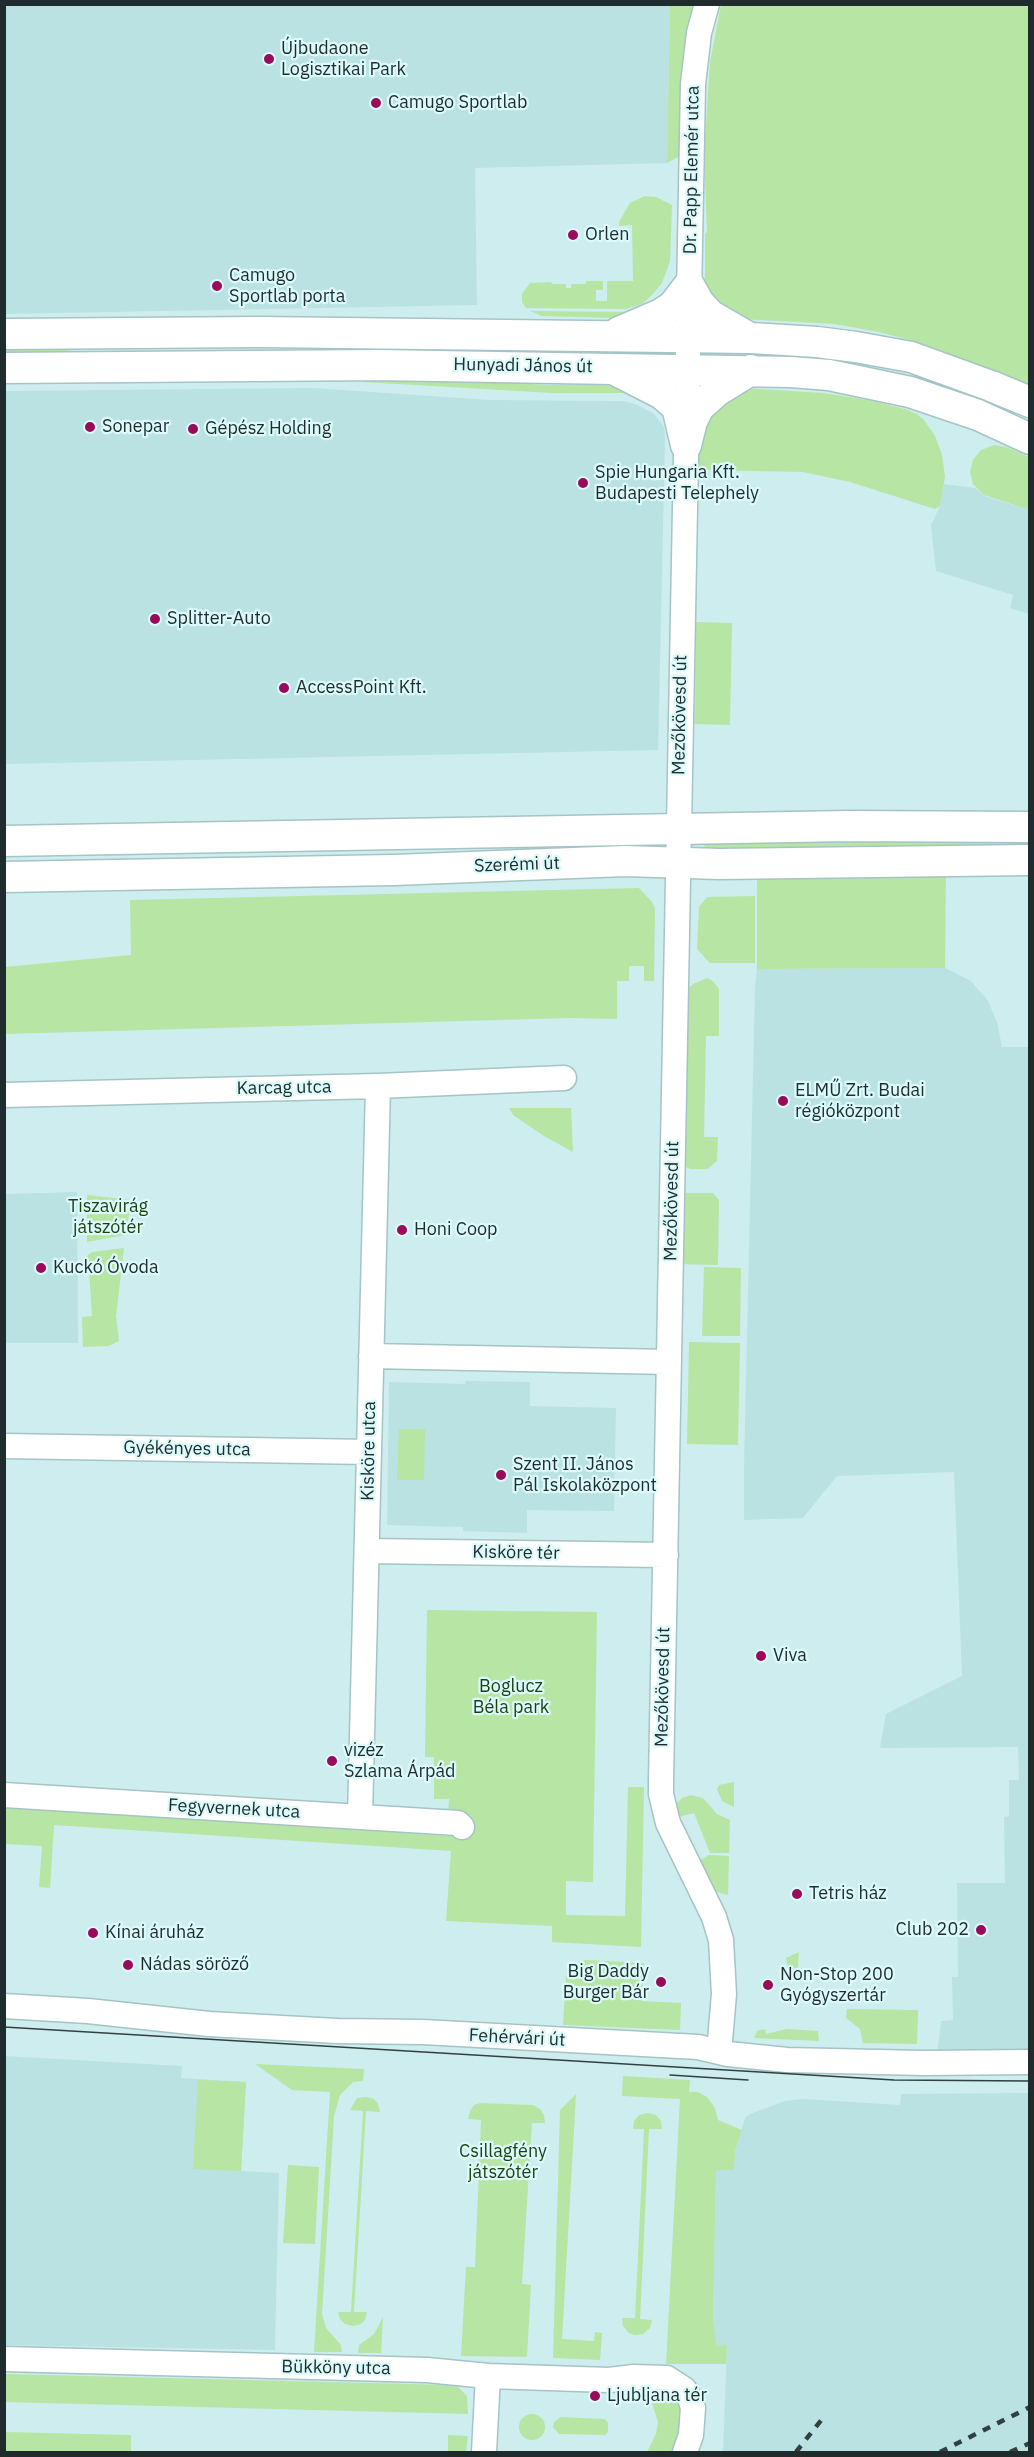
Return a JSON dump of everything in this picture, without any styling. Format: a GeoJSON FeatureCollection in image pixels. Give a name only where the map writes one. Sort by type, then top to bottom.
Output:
{"type":"FeatureCollection","features":[{"type":"Feature","properties":{"kind":"main road"},"geometry":{"type":"LineString","coordinates":[[608,336],[661,314],[673,306],[689,285],[699,303],[710,315],[751,338]]}},
{"type":"Feature","properties":{"kind":"main road"},"geometry":{"type":"LineString","coordinates":[[184,331],[185,365]]}},
{"type":"Feature","properties":{"kind":"main road","name":"Hunyadi János út"},"geometry":{"type":"LineString","coordinates":[[4,334],[184,331],[751,338],[836,344],[902,355],[991,386],[1029,402]]}},
{"type":"Feature","properties":{"kind":"main road","name":"Hunyadi János út"},"geometry":{"type":"LineString","coordinates":[[4,368],[185,365],[609,367],[751,370],[829,375],[910,392],[978,415],[1029,439]]}},
{"type":"Feature","properties":{"kind":"main road"},"geometry":{"type":"LineString","coordinates":[[609,367],[668,397],[677,407],[686,445]]}},
{"type":"Feature","properties":{"kind":"main road"},"geometry":{"type":"LineString","coordinates":[[686,445],[692,421],[699,407],[717,391],[751,370]]}},
{"type":"Feature","properties":{"kind":"main road","name":"Szerémi út"},"geometry":{"type":"LineString","coordinates":[[4,841],[848,826],[1029,827]]}},
{"type":"Feature","properties":{"kind":"main road","name":"Szerémi út"},"geometry":{"type":"LineString","coordinates":[[4,877],[678,862],[719,864],[1029,860]]}},
{"type":"Feature","properties":{"kind":"street","name":"Dr. Papp Elemér utca"},"geometry":{"type":"LineString","coordinates":[[688,337],[693,84],[699,33],[707,4]]}},
{"type":"Feature","properties":{"kind":"street","name":"Mezőkövesd út"},"geometry":{"type":"LineString","coordinates":[[688,337],[661,1794],[668,1823],[714,1917],[721,1940],[724,1994],[719,2052]]}},
{"type":"Feature","properties":{"kind":"street","name":"Karcag utca"},"geometry":{"type":"LineString","coordinates":[[4,1095],[378,1086],[564,1078]]}},
{"type":"Feature","properties":{"kind":"street","name":"Kisköre utca"},"geometry":{"type":"LineString","coordinates":[[360,1817],[378,1086]]}},
{"type":"Feature","properties":{"kind":"street"},"geometry":{"type":"LineString","coordinates":[[371,1356],[669,1362]]}},
{"type":"Feature","properties":{"kind":"street","name":"Gyékényes utca"},"geometry":{"type":"LineString","coordinates":[[4,1446],[369,1452]]}},
{"type":"Feature","properties":{"kind":"street","name":"Kisköre tér"},"geometry":{"type":"LineString","coordinates":[[367,1551],[666,1555]]}},
{"type":"Feature","properties":{"kind":"street","name":"Fegyvernek utca"},"geometry":{"type":"LineString","coordinates":[[4,1795],[458,1823],[462,1827]]}},
{"type":"Feature","properties":{"kind":"street","name":"Fehérvári út"},"geometry":{"type":"LineString","coordinates":[[4,2006],[87,2011],[209,2024],[337,2031],[423,2032],[698,2047],[719,2052],[787,2060],[1029,2062]]}},
{"type":"Feature","properties":{"kind":"street","name":"Bükköny utca"},"geometry":{"type":"LineString","coordinates":[[4,2359],[437,2370],[489,2376],[609,2380],[667,2378],[684,2390],[693,2408],[692,2429],[685,2452]]}},
{"type":"Feature","properties":{"kind":"street"},"geometry":{"type":"LineString","coordinates":[[484,2452],[489,2376]]}},
{"type":"Feature","properties":{"kind":"shaded area"},"geometry":{"type":"Polygon","coordinates":[[[4,5],[670,5],[667,163],[475,168],[477,305],[5,314],[4,5]]]}},
{"type":"Feature","properties":{"kind":"shaded area"},"geometry":{"type":"Polygon","coordinates":[[[313,388],[489,400],[623,401],[653,413],[664,427],[665,440],[658,750],[5,764],[5,391],[313,388]]]}},
{"type":"Feature","properties":{"kind":"shaded area"},"geometry":{"type":"Polygon","coordinates":[[[944,484],[975,488],[987,497],[1029,510],[1029,614],[1010,608],[1013,595],[936,571],[931,525],[940,506],[944,484]]]}},
{"type":"Feature","properties":{"kind":"shaded area"},"geometry":{"type":"Polygon","coordinates":[[[945,968],[971,981],[988,1001],[997,1022],[1002,1047],[1029,1047],[1029,2051],[937,2055],[941,2021],[953,2020],[952,1977],[958,1977],[957,1883],[1005,1883],[1004,1817],[1009,1816],[1009,1780],[1019,1780],[1018,1747],[880,1748],[886,1714],[962,1676],[954,1472],[837,1476],[803,1518],[744,1520],[744,1466],[757,969],[945,968]]]}},
{"type":"Feature","properties":{"kind":"shaded area","name":"Kuckó Óvoda"},"geometry":{"type":"Polygon","coordinates":[[[77,1192],[78,1343],[5,1343],[5,1194],[77,1192]]]}},
{"type":"Feature","properties":{"kind":"shaded area","name":"Szent II. János Pál Iskolaközpont"},"geometry":{"type":"Polygon","coordinates":[[[466,1381],[530,1382],[530,1406],[616,1408],[614,1511],[527,1510],[527,1533],[463,1531],[463,1527],[387,1525],[389,1382],[465,1384],[466,1381]]]}},
{"type":"Feature","properties":{"kind":"shaded area"},"geometry":{"type":"Polygon","coordinates":[[[4,2056],[182,2066],[181,2078],[246,2082],[241,2171],[279,2173],[275,2350],[5,2345],[4,2056]]]}},
{"type":"Feature","properties":{"kind":"shaded area"},"geometry":{"type":"Polygon","coordinates":[[[1029,2093],[1029,2452],[723,2452],[727,2346],[717,2346],[713,2321],[716,2170],[734,2170],[735,2151],[745,2118],[785,2101],[802,2099],[900,2105],[901,2094],[1029,2093]]]}},
{"type":"Feature","properties":{"kind":"green space"},"geometry":{"type":"Polygon","coordinates":[[[670,5],[697,5],[683,138],[678,157],[667,163],[670,5]]]}},
{"type":"Feature","properties":{"kind":"green space"},"geometry":{"type":"Polygon","coordinates":[[[721,5],[1029,5],[1029,387],[968,361],[879,332],[835,324],[740,319],[718,306],[705,286],[705,234],[707,232],[704,155],[710,62],[721,5]]]}},
{"type":"Feature","properties":{"kind":"green space"},"geometry":{"type":"Polygon","coordinates":[[[645,196],[656,197],[672,205],[670,261],[662,283],[651,296],[642,304],[626,309],[526,308],[522,302],[522,294],[530,283],[551,282],[552,284],[566,284],[566,288],[571,288],[571,284],[603,281],[603,290],[596,290],[596,301],[607,301],[607,281],[633,281],[632,225],[619,226],[619,222],[630,203],[645,196]]]}},
{"type":"Feature","properties":{"kind":"green space"},"geometry":{"type":"Polygon","coordinates":[[[636,310],[633,316],[614,318],[542,316],[530,311],[627,312],[636,310]]]}},
{"type":"Feature","properties":{"kind":"green space"},"geometry":{"type":"Polygon","coordinates":[[[4,345],[159,347],[158,349],[79,349],[29,358],[5,358],[4,345]]]}},
{"type":"Feature","properties":{"kind":"green space"},"geometry":{"type":"Polygon","coordinates":[[[723,355],[844,363],[933,380],[994,401],[983,405],[722,357],[723,355]]]}},
{"type":"Feature","properties":{"kind":"green space"},"geometry":{"type":"Polygon","coordinates":[[[369,377],[429,377],[546,385],[605,385],[615,386],[628,393],[552,393],[364,382],[369,377]]]}},
{"type":"Feature","properties":{"kind":"green space"},"geometry":{"type":"Polygon","coordinates":[[[743,388],[823,393],[868,400],[917,414],[935,436],[942,455],[945,477],[940,506],[935,509],[850,482],[803,472],[699,468],[695,463],[698,426],[743,388]]]}},
{"type":"Feature","properties":{"kind":"green space"},"geometry":{"type":"Polygon","coordinates":[[[994,445],[1006,447],[1029,457],[1029,510],[984,495],[973,484],[970,472],[973,460],[981,450],[994,445]]]}},
{"type":"Feature","properties":{"kind":"green space"},"geometry":{"type":"Polygon","coordinates":[[[696,622],[732,623],[730,725],[695,724],[696,622]]]}},
{"type":"Feature","properties":{"kind":"green space"},"geometry":{"type":"Polygon","coordinates":[[[1030,837],[1029,849],[715,850],[706,848],[702,843],[1030,837]]]}},
{"type":"Feature","properties":{"kind":"green space"},"geometry":{"type":"Polygon","coordinates":[[[946,871],[945,968],[757,969],[757,875],[946,871]]]}},
{"type":"Feature","properties":{"kind":"green space"},"geometry":{"type":"Polygon","coordinates":[[[639,888],[652,902],[655,909],[654,981],[644,981],[644,966],[629,966],[629,981],[617,981],[617,1019],[569,1018],[5,1034],[5,967],[131,955],[130,900],[639,888]]]}},
{"type":"Feature","properties":{"kind":"green space"},"geometry":{"type":"Polygon","coordinates":[[[755,896],[755,963],[710,963],[697,949],[699,907],[707,897],[755,896]]]}},
{"type":"Feature","properties":{"kind":"green space"},"geometry":{"type":"Polygon","coordinates":[[[707,978],[713,981],[719,989],[719,1036],[706,1036],[704,1137],[718,1137],[717,1161],[707,1169],[690,1169],[684,1166],[687,990],[693,984],[707,978]]]}},
{"type":"Feature","properties":{"kind":"green space"},"geometry":{"type":"Polygon","coordinates":[[[509,1108],[571,1108],[573,1152],[513,1115],[509,1108]]]}},
{"type":"Feature","properties":{"kind":"green space"},"geometry":{"type":"Polygon","coordinates":[[[684,1193],[713,1193],[719,1200],[718,1265],[677,1264],[684,1193]]]}},
{"type":"Feature","properties":{"kind":"green space","name":"Tiszavirág játszótér"},"geometry":{"type":"Polygon","coordinates":[[[87,1195],[131,1200],[126,1235],[87,1242],[87,1195]]]}},
{"type":"Feature","properties":{"kind":"green space","name":"Tiszavirág játszótér"},"geometry":{"type":"Polygon","coordinates":[[[124,1248],[116,1316],[119,1341],[109,1346],[83,1347],[82,1317],[92,1316],[88,1255],[92,1252],[124,1248]]]}},
{"type":"Feature","properties":{"kind":"green space"},"geometry":{"type":"Polygon","coordinates":[[[704,1267],[741,1268],[740,1336],[702,1336],[704,1267]]]}},
{"type":"Feature","properties":{"kind":"green space"},"geometry":{"type":"Polygon","coordinates":[[[689,1342],[740,1343],[738,1445],[687,1444],[689,1342]]]}},
{"type":"Feature","properties":{"kind":"green space"},"geometry":{"type":"Polygon","coordinates":[[[399,1429],[425,1429],[424,1480],[397,1480],[399,1429]]]}},
{"type":"Feature","properties":{"kind":"green space","name":"Boglucz Béla park"},"geometry":{"type":"Polygon","coordinates":[[[427,1610],[597,1612],[593,1882],[566,1881],[566,1915],[625,1916],[628,1787],[644,1787],[641,1947],[552,1942],[552,1926],[446,1921],[451,1851],[54,1825],[50,1888],[39,1887],[42,1846],[5,1844],[4,1805],[447,1836],[449,1799],[434,1799],[434,1757],[425,1757],[427,1610]]]}},
{"type":"Feature","properties":{"kind":"green space"},"geometry":{"type":"Polygon","coordinates":[[[734,1782],[734,1807],[722,1801],[717,1789],[719,1785],[734,1782]]]}},
{"type":"Feature","properties":{"kind":"green space"},"geometry":{"type":"Polygon","coordinates":[[[691,1795],[703,1798],[717,1814],[730,1820],[729,1853],[710,1853],[694,1813],[678,1817],[677,1803],[682,1798],[691,1795]]]}},
{"type":"Feature","properties":{"kind":"green space"},"geometry":{"type":"Polygon","coordinates":[[[709,1855],[729,1856],[728,1895],[713,1891],[697,1862],[709,1855]]]}},
{"type":"Feature","properties":{"kind":"green space"},"geometry":{"type":"Polygon","coordinates":[[[799,1952],[797,1981],[791,1981],[786,1958],[799,1952]]]}},
{"type":"Feature","properties":{"kind":"green space"},"geometry":{"type":"Polygon","coordinates":[[[587,1960],[644,1963],[642,2001],[681,2003],[680,2030],[563,2025],[566,1976],[578,1962],[587,1960]]]}},
{"type":"Feature","properties":{"kind":"green space"},"geometry":{"type":"Polygon","coordinates":[[[847,2009],[918,2010],[917,2044],[863,2043],[860,2029],[846,2018],[847,2009]]]}},
{"type":"Feature","properties":{"kind":"green space"},"geometry":{"type":"Polygon","coordinates":[[[765,2029],[766,2034],[787,2029],[818,2031],[819,2041],[754,2038],[757,2031],[765,2029]]]}},
{"type":"Feature","properties":{"kind":"green space"},"geometry":{"type":"Polygon","coordinates":[[[255,2064],[364,2069],[363,2081],[353,2082],[340,2095],[334,2116],[322,2314],[326,2328],[341,2345],[342,2352],[314,2352],[330,2092],[292,2090],[255,2064]]]}},
{"type":"Feature","properties":{"kind":"green space"},"geometry":{"type":"Polygon","coordinates":[[[623,2076],[690,2080],[689,2092],[698,2092],[707,2097],[715,2108],[718,2120],[742,2130],[735,2151],[734,2170],[716,2170],[713,2321],[717,2346],[727,2345],[726,2364],[666,2364],[680,2099],[622,2096],[623,2076]]]}},
{"type":"Feature","properties":{"kind":"green space"},"geometry":{"type":"Polygon","coordinates":[[[198,2080],[246,2082],[241,2171],[193,2169],[198,2080]]]}},
{"type":"Feature","properties":{"kind":"green space"},"geometry":{"type":"Polygon","coordinates":[[[576,2094],[562,2339],[594,2341],[595,2332],[602,2333],[600,2360],[553,2358],[560,2110],[576,2094]]]}},
{"type":"Feature","properties":{"kind":"green space"},"geometry":{"type":"Polygon","coordinates":[[[357,2098],[374,2099],[380,2112],[366,2111],[354,2312],[367,2312],[361,2324],[353,2326],[345,2324],[338,2312],[351,2312],[363,2111],[350,2110],[357,2098]]]}},
{"type":"Feature","properties":{"kind":"green space","name":"Csillagfény játszótér"},"geometry":{"type":"Polygon","coordinates":[[[480,2103],[533,2105],[544,2115],[545,2123],[532,2123],[522,2284],[531,2285],[527,2357],[461,2356],[466,2267],[475,2267],[481,2120],[468,2119],[474,2105],[480,2103]]]}},
{"type":"Feature","properties":{"kind":"green space"},"geometry":{"type":"Polygon","coordinates":[[[648,2113],[656,2115],[661,2121],[662,2129],[649,2129],[640,2319],[652,2320],[650,2328],[643,2334],[635,2335],[629,2333],[623,2326],[622,2318],[635,2318],[644,2129],[633,2129],[634,2121],[639,2115],[648,2113]]]}},
{"type":"Feature","properties":{"kind":"green space"},"geometry":{"type":"Polygon","coordinates":[[[288,2165],[319,2167],[315,2244],[283,2243],[288,2165]]]}},
{"type":"Feature","properties":{"kind":"green space"},"geometry":{"type":"Polygon","coordinates":[[[383,2317],[381,2353],[358,2353],[359,2345],[374,2334],[383,2317]]]}},
{"type":"Feature","properties":{"kind":"green space"},"geometry":{"type":"Polygon","coordinates":[[[5,2374],[451,2385],[458,2387],[467,2396],[468,2414],[5,2402],[5,2374]]]}},
{"type":"Feature","properties":{"kind":"green space"},"geometry":{"type":"Polygon","coordinates":[[[639,2388],[666,2389],[681,2403],[684,2422],[674,2452],[647,2452],[656,2434],[658,2422],[652,2403],[639,2388]]]}},
{"type":"Feature","properties":{"kind":"green space"},"geometry":{"type":"Polygon","coordinates":[[[532,2414],[541,2418],[545,2427],[541,2436],[532,2440],[523,2436],[519,2427],[523,2418],[532,2414]]]}},
{"type":"Feature","properties":{"kind":"green space"},"geometry":{"type":"Polygon","coordinates":[[[561,2417],[605,2419],[608,2423],[608,2432],[605,2435],[559,2434],[553,2427],[554,2422],[561,2417]]]}},
{"type":"Feature","properties":{"kind":"green space"},"geometry":{"type":"Polygon","coordinates":[[[5,2432],[131,2435],[131,2452],[5,2452],[5,2432]]]}},
{"type":"Feature","properties":{"kind":"green space"},"geometry":{"type":"Polygon","coordinates":[[[448,2435],[468,2436],[466,2452],[448,2452],[448,2435]]]}},
{"type":"Feature","properties":{"kind":"tram line"},"geometry":{"type":"LineString","coordinates":[[4,2027],[894,2080],[1030,2081]]}},
{"type":"Feature","properties":{"kind":"tram line"},"geometry":{"type":"LineString","coordinates":[[670,2075],[748,2080]]}},
{"type":"Feature","properties":{"kind":"railway"},"geometry":{"type":"LineString","coordinates":[[940,2452],[1030,2407]]}},
{"type":"Feature","properties":{"kind":"railway"},"geometry":{"type":"LineString","coordinates":[[796,2452],[823,2418]]}},
{"type":"Feature","properties":{"kind":"railway"},"geometry":{"type":"LineString","coordinates":[[1010,2452],[1030,2443]]}},
{"type":"Feature","properties":{"kind":"place","name":"Újbudaone Logisztikai Park"},"geometry":{"type":"Point","coordinates":[269,59]}},
{"type":"Feature","properties":{"kind":"place","name":"Camugo Sportlab"},"geometry":{"type":"Point","coordinates":[376,103]}},
{"type":"Feature","properties":{"kind":"place","name":"Orlen"},"geometry":{"type":"Point","coordinates":[573,235]}},
{"type":"Feature","properties":{"kind":"place","name":"Camugo Sportlab porta"},"geometry":{"type":"Point","coordinates":[217,286]}},
{"type":"Feature","properties":{"kind":"place","name":"Sonepar"},"geometry":{"type":"Point","coordinates":[90,427]}},
{"type":"Feature","properties":{"kind":"place","name":"Gépész Holding"},"geometry":{"type":"Point","coordinates":[193,429]}},
{"type":"Feature","properties":{"kind":"place","name":"Spie Hungaria Kft. Budapesti Telephely"},"geometry":{"type":"Point","coordinates":[583,483]}},
{"type":"Feature","properties":{"kind":"place","name":"Splitter-Auto"},"geometry":{"type":"Point","coordinates":[155,619]}},
{"type":"Feature","properties":{"kind":"place","name":"AccessPoint Kft."},"geometry":{"type":"Point","coordinates":[284,688]}},
{"type":"Feature","properties":{"kind":"place","name":"ELMŰ Zrt. Budai régióközpont"},"geometry":{"type":"Point","coordinates":[783,1101]}},
{"type":"Feature","properties":{"kind":"place","name":"Honi Coop"},"geometry":{"type":"Point","coordinates":[402,1230]}},
{"type":"Feature","properties":{"kind":"place","name":"Kuckó Óvoda"},"geometry":{"type":"Point","coordinates":[41,1268]}},
{"type":"Feature","properties":{"kind":"place","name":"Szent II. János Pál Iskolaközpont"},"geometry":{"type":"Point","coordinates":[501,1475]}},
{"type":"Feature","properties":{"kind":"place","name":"Viva"},"geometry":{"type":"Point","coordinates":[761,1656]}},
{"type":"Feature","properties":{"kind":"place","name":"vizéz Szlama Árpád"},"geometry":{"type":"Point","coordinates":[332,1761]}},
{"type":"Feature","properties":{"kind":"place","name":"Tetris ház"},"geometry":{"type":"Point","coordinates":[797,1894]}},
{"type":"Feature","properties":{"kind":"place","name":"Club 202"},"geometry":{"type":"Point","coordinates":[981,1930]}},
{"type":"Feature","properties":{"kind":"place","name":"Kínai áruház"},"geometry":{"type":"Point","coordinates":[93,1933]}},
{"type":"Feature","properties":{"kind":"place","name":"Nádas söröző"},"geometry":{"type":"Point","coordinates":[128,1965]}},
{"type":"Feature","properties":{"kind":"place","name":"Big Daddy Burger Bár"},"geometry":{"type":"Point","coordinates":[661,1982]}},
{"type":"Feature","properties":{"kind":"place","name":"Non-Stop 200 Gyógyszertár"},"geometry":{"type":"Point","coordinates":[768,1985]}},
{"type":"Feature","properties":{"kind":"place","name":"Ljubljana tér"},"geometry":{"type":"Point","coordinates":[595,2396]}}]}
